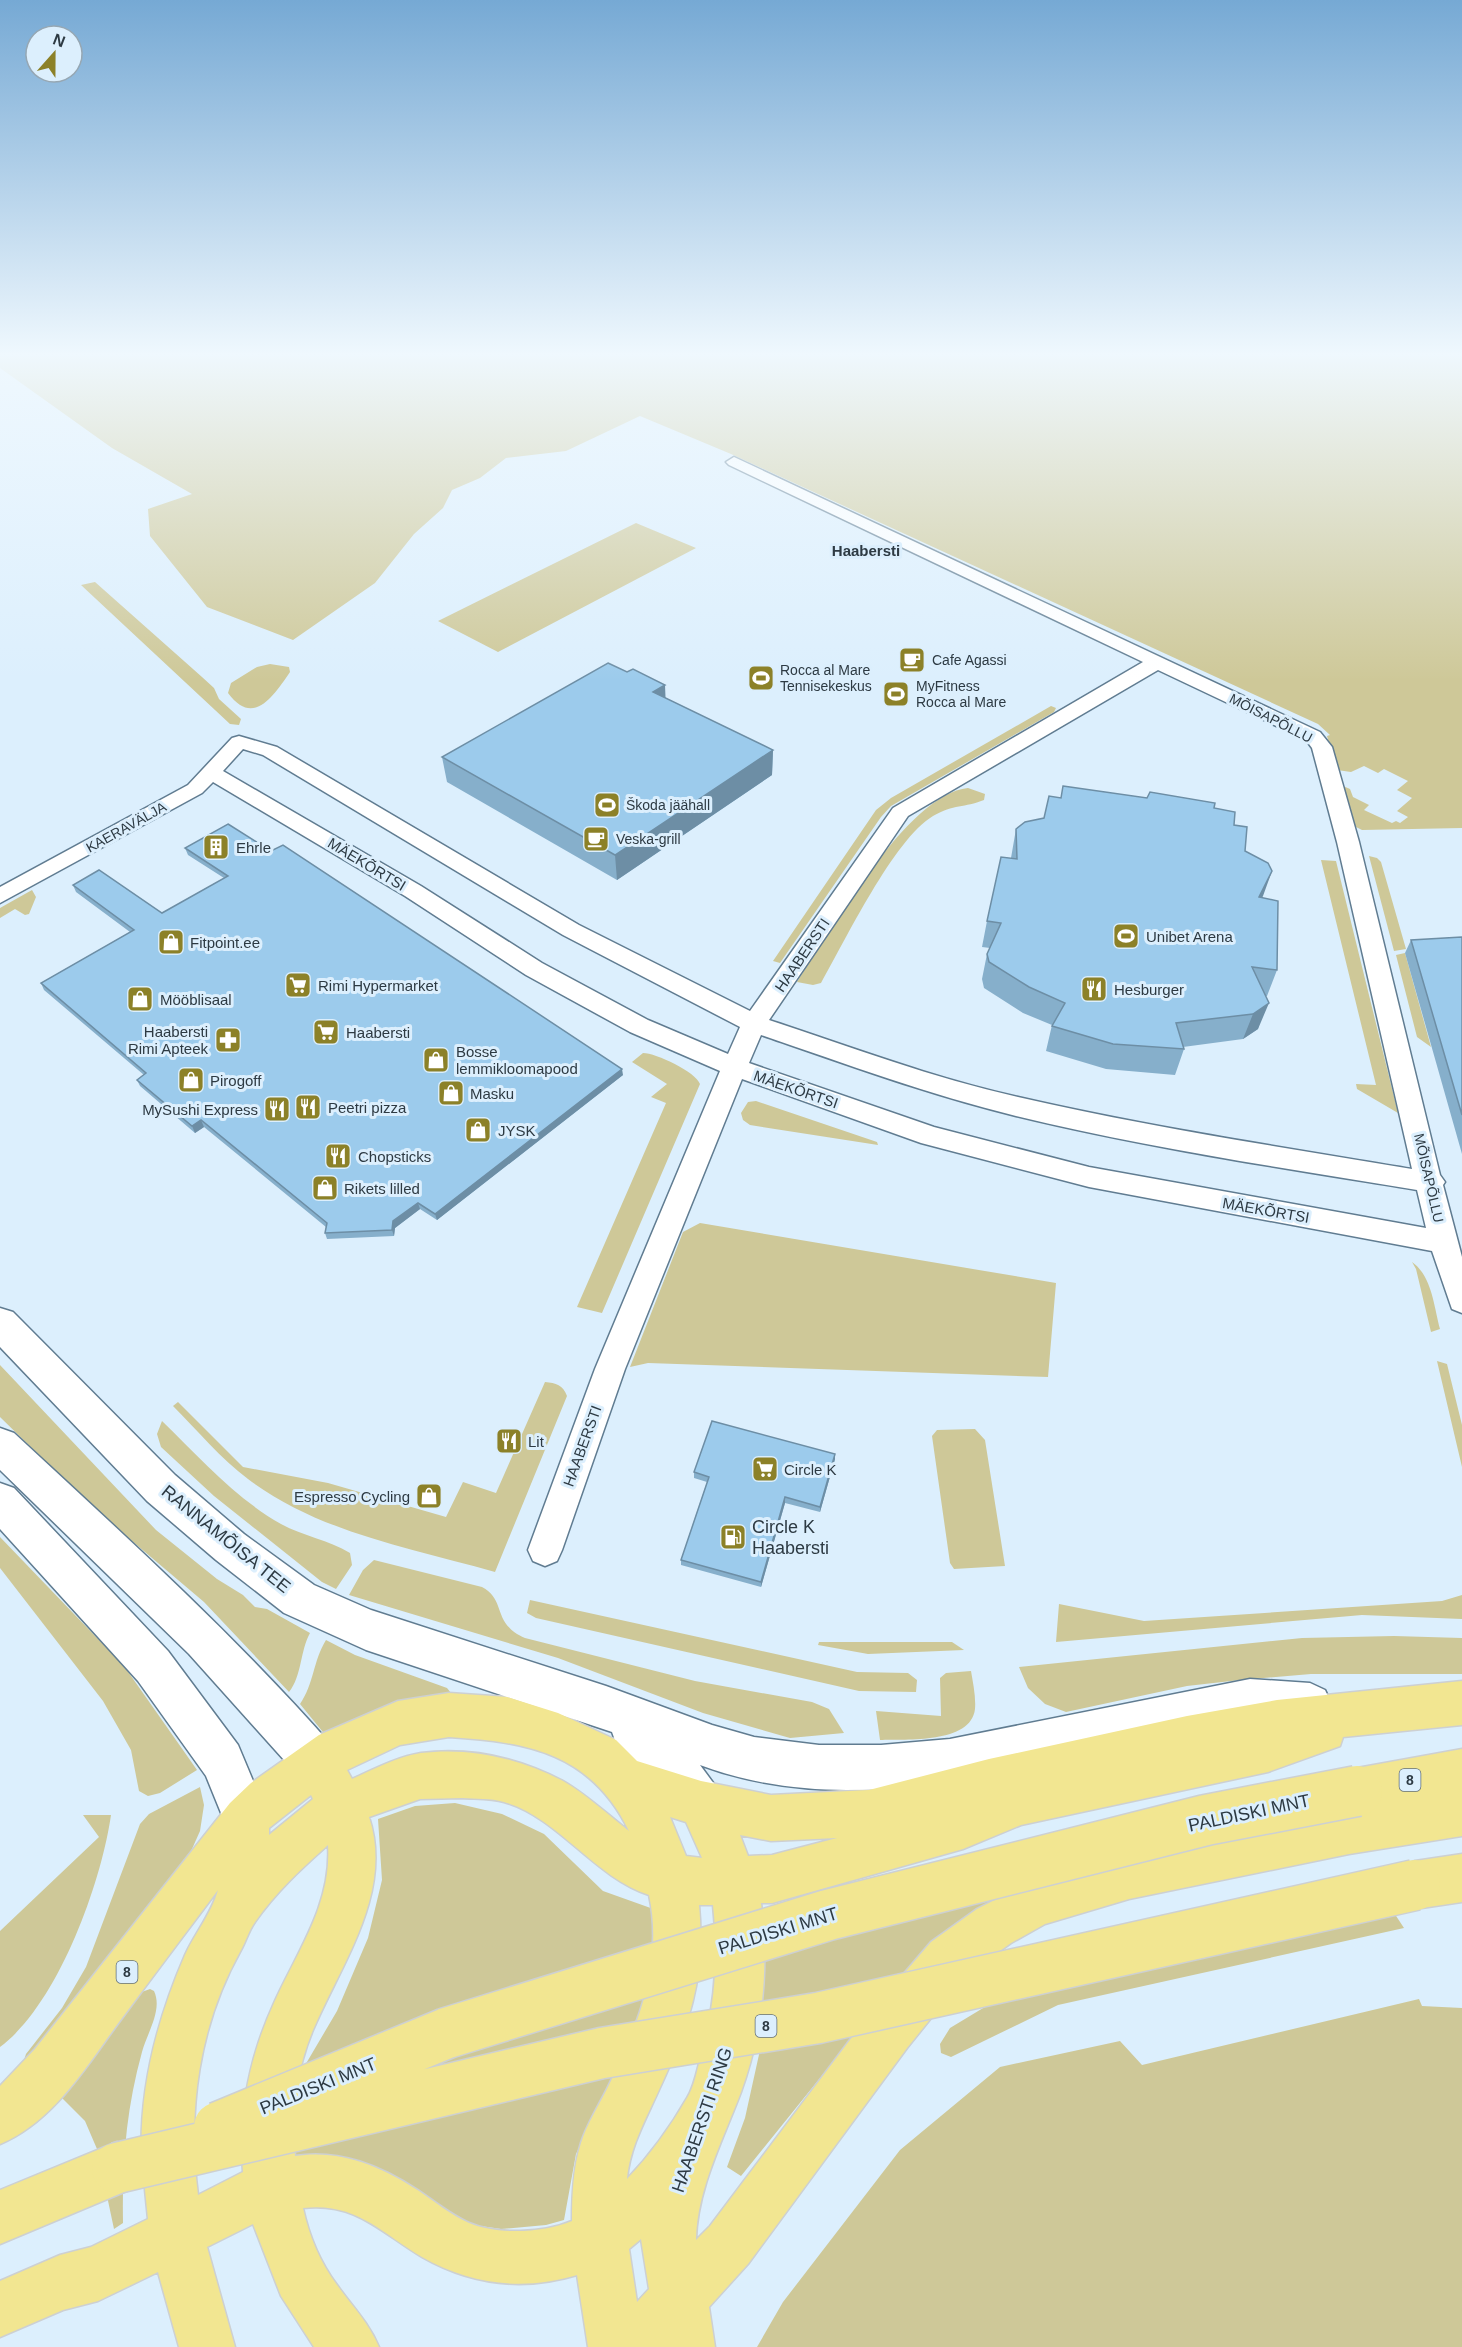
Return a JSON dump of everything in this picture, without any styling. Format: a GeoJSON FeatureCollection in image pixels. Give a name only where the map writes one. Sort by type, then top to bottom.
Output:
{"type":"FeatureCollection","features":[{"type":"Feature","properties":{"kind":"main road","name":"RANNAMÕISA TEE"},"geometry":{"type":"LineString","coordinates":[[0,1323],[161,1488],[230,1547],[299,1599],[366,1629],[606,1708]]}},
{"type":"Feature","properties":{"kind":"main road"},"geometry":{"type":"LineString","coordinates":[[0,1445],[191,1624],[277,1715],[318,1764],[342,1806],[351,1834],[349,1885],[334,1931],[290,2024],[275,2070],[267,2117],[267,2153],[278,2217],[300,2277],[325,2316],[351,2347]]}},
{"type":"Feature","properties":{"kind":"main road"},"geometry":{"type":"LineString","coordinates":[[0,1501],[153,1666],[222,1761],[246,1819],[247,1859],[236,1908]]}},
{"type":"Feature","properties":{"kind":"main road"},"geometry":{"type":"LineString","coordinates":[[606,1708],[666,1732],[754,1759],[819,1767],[861,1767],[950,1761],[1250,1701],[1382,1710]]}},
{"type":"Feature","properties":{"kind":"main road"},"geometry":{"type":"LineString","coordinates":[[623,1779],[701,1804],[771,1818],[869,1813],[989,1782],[1186,1738],[1277,1722],[1462,1702]]}},
{"type":"Feature","properties":{"kind":"main road","name":"HAABERSTI RING"},"geometry":{"type":"LineString","coordinates":[[606,1708],[650,1740],[675,1767],[701,1804],[719,1833],[735,1880],[740,1908],[739,2000],[722,2072],[680,2180],[669,2223],[668,2260],[684,2329]]}},
{"type":"Feature","properties":{"kind":"main road"},"geometry":{"type":"LineString","coordinates":[[207,2347],[188,2289],[177,2234],[167,2155],[170,2095],[181,2035],[200,1978],[236,1908],[271,1864],[318,1823],[342,1806],[395,1783],[420,1776],[462,1774],[505,1779],[548,1797],[618,1852],[645,1870],[670,1878],[704,1882],[772,1879],[963,1826],[1021,1802],[1268,1750],[1382,1710]]}},
{"type":"Feature","properties":{"kind":"main road"},"geometry":{"type":"LineString","coordinates":[[246,1819],[267,1799],[358,1739],[398,1723],[449,1715],[507,1719],[558,1734],[600,1756],[623,1779],[643,1806],[670,1878],[679,1931],[673,1989],[660,2030],[607,2143],[600,2192],[599,2239],[616,2347]]}},
{"type":"Feature","properties":{"kind":"main road","name":"PALDISKI MNT"},"geometry":{"type":"LineString","coordinates":[[0,2217],[447,2033],[828,1915],[1206,1820],[1462,1771]]}},
{"type":"Feature","properties":{"kind":"main road"},"geometry":{"type":"LineString","coordinates":[[633,2347],[684,2329],[729,2245],[889,2030],[948,1959],[994,1926],[1036,1904],[1129,1875],[1349,1831],[1462,1813]]}},
{"type":"Feature","properties":{"kind":"main road","name":"8"},"geometry":{"type":"LineString","coordinates":[[0,2118],[20,2103],[53,2067],[213,1858],[246,1819]]}},
{"type":"Feature","properties":{"kind":"main road","name":"PALDISKI MNT"},"geometry":{"type":"LineString","coordinates":[[117,2168],[456,2085],[591,2056],[818,2018],[1415,1885],[1462,1878]]}},
{"type":"Feature","properties":{"kind":"main road"},"geometry":{"type":"LineString","coordinates":[[0,2309],[60,2283],[98,2273],[273,2186],[304,2181],[340,2181],[374,2195],[456,2246],[485,2255],[546,2256],[599,2239],[644,2201],[675,2166],[703,2119]]}},
{"type":"Feature","properties":{"kind":"street","name":"MÕISAPÕLLU"},"geometry":{"type":"LineString","coordinates":[[734,462],[1313,736],[1322,747],[1348,842],[1431,1182],[1443,1242],[1462,1301]]}},
{"type":"Feature","properties":{"kind":"street","name":"HAABERSTI"},"geometry":{"type":"LineString","coordinates":[[545,1550],[610,1369],[734,1067],[754,1024],[900,812],[1157,662]]}},
{"type":"Feature","properties":{"kind":"street","name":"KAERAVÄLJA"},"geometry":{"type":"LineString","coordinates":[[0,896],[195,789],[213,773],[239,742],[270,752],[571,930],[754,1024]]}},
{"type":"Feature","properties":{"kind":"street","name":"MÄEKÕRTSI"},"geometry":{"type":"LineString","coordinates":[[213,773],[412,891],[534,969],[639,1026],[734,1067],[930,1136],[1089,1177],[1443,1242]]}},
{"type":"Feature","properties":{"kind":"street"},"geometry":{"type":"LineString","coordinates":[[754,1024],[938,1085],[1016,1107],[1175,1140],[1431,1182]]}},
{"type":"Feature","properties":{"kind":"shaded area"},"geometry":{"type":"Polygon","coordinates":[[[136,462],[501,462],[480,478],[452,490],[443,508],[414,534],[375,583],[293,640],[207,607],[150,536],[148,509],[192,494],[136,462]]]}},
{"type":"Feature","properties":{"kind":"shaded area"},"geometry":{"type":"Polygon","coordinates":[[[747,462],[1462,462],[1462,828],[1362,830],[1354,826],[1343,786],[1350,789],[1353,797],[1369,805],[1364,810],[1392,823],[1396,821],[1400,823],[1408,817],[1397,811],[1412,798],[1397,790],[1408,781],[1384,769],[1378,773],[1364,766],[1351,772],[1337,770],[1327,736],[1330,735],[1318,724],[747,462]]]}},
{"type":"Feature","properties":{"kind":"shaded area"},"geometry":{"type":"Polygon","coordinates":[[[636,523],[696,548],[498,652],[438,621],[636,523]]]}},
{"type":"Feature","properties":{"kind":"shaded area"},"geometry":{"type":"Polygon","coordinates":[[[95,582],[214,688],[219,699],[241,719],[239,725],[230,724],[81,585],[95,582]]]}},
{"type":"Feature","properties":{"kind":"shaded area"},"geometry":{"type":"Polygon","coordinates":[[[270,664],[289,667],[290,672],[277,691],[262,705],[254,708],[246,708],[237,703],[228,693],[231,683],[257,667],[270,664]]]}},
{"type":"Feature","properties":{"kind":"shaded area"},"geometry":{"type":"Polygon","coordinates":[[[1051,706],[1056,708],[1054,712],[891,806],[881,817],[780,963],[773,961],[876,810],[891,798],[1051,706]]]}},
{"type":"Feature","properties":{"kind":"shaded area"},"geometry":{"type":"Polygon","coordinates":[[[968,788],[985,794],[984,800],[940,812],[918,828],[902,846],[871,892],[821,983],[813,985],[797,982],[872,868],[896,839],[920,814],[944,796],[968,788]]]}},
{"type":"Feature","properties":{"kind":"shaded area"},"geometry":{"type":"Polygon","coordinates":[[[1369,856],[1381,862],[1406,949],[1394,951],[1369,856]]]}},
{"type":"Feature","properties":{"kind":"shaded area"},"geometry":{"type":"Polygon","coordinates":[[[1321,860],[1336,861],[1398,1113],[1357,1089],[1356,1084],[1376,1085],[1321,860]]]}},
{"type":"Feature","properties":{"kind":"shaded area"},"geometry":{"type":"Polygon","coordinates":[[[32,890],[36,897],[29,914],[25,915],[15,909],[0,918],[0,908],[32,890]]]}},
{"type":"Feature","properties":{"kind":"shaded area"},"geometry":{"type":"Polygon","coordinates":[[[1405,953],[1431,1047],[1417,1037],[1396,955],[1405,953]]]}},
{"type":"Feature","properties":{"kind":"shaded area"},"geometry":{"type":"Polygon","coordinates":[[[643,1053],[675,1064],[691,1074],[700,1084],[602,1313],[577,1307],[666,1103],[651,1097],[667,1084],[632,1062],[643,1053]]]}},
{"type":"Feature","properties":{"kind":"shaded area"},"geometry":{"type":"Polygon","coordinates":[[[756,1101],[877,1142],[878,1145],[750,1125],[743,1120],[741,1113],[748,1102],[756,1101]]]}},
{"type":"Feature","properties":{"kind":"shaded area"},"geometry":{"type":"Polygon","coordinates":[[[700,1223],[1056,1283],[1048,1377],[648,1363],[630,1367],[683,1232],[700,1223]]]}},
{"type":"Feature","properties":{"kind":"shaded area"},"geometry":{"type":"Polygon","coordinates":[[[1412,1262],[1419,1268],[1428,1284],[1440,1329],[1431,1332],[1416,1269],[1412,1262]]]}},
{"type":"Feature","properties":{"kind":"shaded area"},"geometry":{"type":"Polygon","coordinates":[[[1437,1361],[1447,1364],[1462,1425],[1462,1467],[1437,1361]]]}},
{"type":"Feature","properties":{"kind":"shaded area"},"geometry":{"type":"Polygon","coordinates":[[[0,1365],[156,1530],[217,1579],[243,1595],[255,1607],[267,1609],[310,1633],[296,1679],[289,1692],[204,1602],[93,1508],[0,1417],[0,1365]]]}},
{"type":"Feature","properties":{"kind":"shaded area"},"geometry":{"type":"Polygon","coordinates":[[[545,1382],[559,1385],[567,1396],[495,1572],[367,1537],[305,1513],[276,1498],[238,1471],[173,1406],[178,1402],[243,1467],[328,1483],[446,1517],[463,1482],[496,1493],[545,1382]]]}},
{"type":"Feature","properties":{"kind":"shaded area"},"geometry":{"type":"Polygon","coordinates":[[[162,1421],[218,1477],[264,1514],[289,1528],[350,1553],[352,1565],[336,1589],[322,1582],[214,1496],[161,1447],[157,1434],[162,1421]]]}},
{"type":"Feature","properties":{"kind":"shaded area"},"geometry":{"type":"Polygon","coordinates":[[[975,1429],[985,1440],[1005,1566],[954,1569],[950,1563],[932,1436],[937,1430],[975,1429]]]}},
{"type":"Feature","properties":{"kind":"shaded area"},"geometry":{"type":"Polygon","coordinates":[[[0,1537],[124,1666],[197,1770],[160,1793],[148,1796],[139,1791],[131,1750],[103,1701],[0,1568],[0,1537]]]}},
{"type":"Feature","properties":{"kind":"shaded area"},"geometry":{"type":"Polygon","coordinates":[[[374,1560],[482,1587],[494,1598],[507,1626],[525,1638],[695,1681],[812,1702],[829,1709],[844,1733],[790,1738],[703,1713],[558,1658],[349,1595],[363,1570],[374,1560]]]}},
{"type":"Feature","properties":{"kind":"shaded area"},"geometry":{"type":"Polygon","coordinates":[[[1462,1595],[1462,1619],[1362,1615],[1056,1642],[1059,1604],[1144,1621],[1442,1601],[1462,1595]]]}},
{"type":"Feature","properties":{"kind":"shaded area"},"geometry":{"type":"Polygon","coordinates":[[[530,1600],[857,1672],[908,1673],[917,1680],[916,1692],[859,1691],[536,1618],[527,1613],[530,1600]]]}},
{"type":"Feature","properties":{"kind":"shaded area"},"geometry":{"type":"Polygon","coordinates":[[[1394,1636],[1462,1638],[1462,1674],[1311,1674],[1240,1680],[1187,1686],[1066,1712],[1045,1704],[1028,1688],[1019,1667],[1302,1638],[1394,1636]]]}},
{"type":"Feature","properties":{"kind":"shaded area"},"geometry":{"type":"Polygon","coordinates":[[[326,1640],[355,1655],[447,1688],[455,1698],[327,1737],[300,1704],[326,1640]]]}},
{"type":"Feature","properties":{"kind":"shaded area"},"geometry":{"type":"Polygon","coordinates":[[[819,1642],[952,1642],[964,1650],[868,1654],[818,1645],[819,1642]]]}},
{"type":"Feature","properties":{"kind":"shaded area"},"geometry":{"type":"Polygon","coordinates":[[[971,1671],[975,1709],[971,1720],[962,1728],[936,1737],[880,1740],[876,1711],[941,1716],[940,1678],[946,1673],[971,1671]]]}},
{"type":"Feature","properties":{"kind":"shaded area"},"geometry":{"type":"Polygon","coordinates":[[[200,1787],[204,1805],[200,1831],[188,1858],[91,1992],[23,2063],[26,2054],[62,2008],[86,1967],[140,1824],[149,1814],[200,1787]]]}},
{"type":"Feature","properties":{"kind":"shaded area"},"geometry":{"type":"Polygon","coordinates":[[[455,1803],[502,1814],[544,1834],[603,1891],[659,1911],[646,2000],[635,2032],[576,2154],[564,2220],[546,2225],[501,2229],[467,2224],[286,2170],[304,2067],[337,2011],[368,1938],[382,1880],[378,1819],[415,1806],[455,1803]]]}},
{"type":"Feature","properties":{"kind":"shaded area"},"geometry":{"type":"Polygon","coordinates":[[[83,1815],[111,1815],[98,1874],[87,1907],[74,1941],[40,2002],[21,2028],[0,2047],[0,1931],[99,1837],[83,1815]]]}},
{"type":"Feature","properties":{"kind":"shaded area"},"geometry":{"type":"Polygon","coordinates":[[[898,1875],[1038,1898],[837,2057],[741,2176],[727,2167],[745,2118],[762,2041],[763,1954],[898,1875]]]}},
{"type":"Feature","properties":{"kind":"shaded area"},"geometry":{"type":"Polygon","coordinates":[[[1373,1881],[1404,1928],[1058,2005],[951,2057],[941,2053],[940,2044],[950,2028],[1008,1993],[1373,1881]]]}},
{"type":"Feature","properties":{"kind":"shaded area"},"geometry":{"type":"Polygon","coordinates":[[[150,1989],[154,1991],[157,2006],[142,2052],[132,2095],[124,2158],[123,2223],[114,2229],[97,2149],[85,2121],[56,2092],[139,1993],[150,1989]]]}},
{"type":"Feature","properties":{"kind":"shaded area"},"geometry":{"type":"Polygon","coordinates":[[[1419,1999],[1422,2006],[1462,2008],[1462,2347],[757,2347],[783,2302],[900,2150],[1000,2067],[1120,2041],[1142,2065],[1419,1999]]]}},
{"type":"Feature","properties":{"kind":"building","name":"Škoda jäähall"},"geometry":{"type":"Polygon","coordinates":[[[608,663],[627,672],[633,669],[665,685],[653,692],[773,750],[615,855],[442,757],[608,663]]]}},
{"type":"Feature","properties":{"kind":"building","name":"Unibet Arena"},"geometry":{"type":"Polygon","coordinates":[[[1063,786],[1147,798],[1150,792],[1215,803],[1214,808],[1235,812],[1234,825],[1247,827],[1245,851],[1268,863],[1272,871],[1259,897],[1278,901],[1277,970],[1252,967],[1269,1003],[1253,1014],[1176,1023],[1184,1049],[1113,1044],[1052,1026],[1065,1003],[1029,987],[989,962],[987,954],[1001,923],[987,921],[1001,857],[1017,859],[1016,829],[1025,822],[1044,818],[1049,796],[1061,798],[1063,786]]]}},
{"type":"Feature","properties":{"kind":"building","name":"Haabersti"},"geometry":{"type":"Polygon","coordinates":[[[228,824],[271,851],[283,845],[622,1069],[435,1214],[418,1203],[393,1221],[392,1230],[325,1233],[327,1223],[201,1120],[192,1126],[137,1080],[146,1073],[41,983],[134,930],[73,885],[99,870],[162,913],[228,876],[185,848],[228,824]]]}},
{"type":"Feature","properties":{"kind":"building"},"geometry":{"type":"Polygon","coordinates":[[[1462,937],[1462,1115],[1411,940],[1462,937]]]}},
{"type":"Feature","properties":{"kind":"building"},"geometry":{"type":"Polygon","coordinates":[[[712,1421],[835,1454],[820,1507],[785,1497],[761,1582],[681,1560],[709,1477],[694,1472],[712,1421]]]}},
{"type":"Feature","properties":{"kind":"place","name":"Cafe Agassi"},"geometry":{"type":"Point","coordinates":[912,660]}},
{"type":"Feature","properties":{"kind":"place","name":"Rocca al Mare Tennisekeskus"},"geometry":{"type":"Point","coordinates":[761,678]}},
{"type":"Feature","properties":{"kind":"place","name":"MyFitness Rocca al Mare"},"geometry":{"type":"Point","coordinates":[896,694]}},
{"type":"Feature","properties":{"kind":"place","name":"Škoda jäähall"},"geometry":{"type":"Point","coordinates":[607,805]}},
{"type":"Feature","properties":{"kind":"place","name":"Veska-grill"},"geometry":{"type":"Point","coordinates":[596,839]}},
{"type":"Feature","properties":{"kind":"place","name":"Ehrle"},"geometry":{"type":"Point","coordinates":[216,847]}},
{"type":"Feature","properties":{"kind":"place","name":"Unibet Arena"},"geometry":{"type":"Point","coordinates":[1126,936]}},
{"type":"Feature","properties":{"kind":"place","name":"Fitpoint.ee"},"geometry":{"type":"Point","coordinates":[171,942]}},
{"type":"Feature","properties":{"kind":"place","name":"Rimi Hypermarket"},"geometry":{"type":"Point","coordinates":[298,985]}},
{"type":"Feature","properties":{"kind":"place","name":"Hesburger"},"geometry":{"type":"Point","coordinates":[1094,989]}},
{"type":"Feature","properties":{"kind":"place","name":"Mööblisaal"},"geometry":{"type":"Point","coordinates":[140,999]}},
{"type":"Feature","properties":{"kind":"place","name":"Haabersti"},"geometry":{"type":"Point","coordinates":[326,1032]}},
{"type":"Feature","properties":{"kind":"place","name":"Haabersti Rimi Apteek"},"geometry":{"type":"Point","coordinates":[228,1040]}},
{"type":"Feature","properties":{"kind":"place","name":"Bosse lemmikloomapood"},"geometry":{"type":"Point","coordinates":[436,1060]}},
{"type":"Feature","properties":{"kind":"place","name":"Pirogoff"},"geometry":{"type":"Point","coordinates":[191,1080]}},
{"type":"Feature","properties":{"kind":"place","name":"Masku"},"geometry":{"type":"Point","coordinates":[451,1093]}},
{"type":"Feature","properties":{"kind":"place","name":"Peetri pizza"},"geometry":{"type":"Point","coordinates":[308,1107]}},
{"type":"Feature","properties":{"kind":"place","name":"MySushi Express"},"geometry":{"type":"Point","coordinates":[277,1109]}},
{"type":"Feature","properties":{"kind":"place","name":"JYSK"},"geometry":{"type":"Point","coordinates":[478,1130]}},
{"type":"Feature","properties":{"kind":"place","name":"Chopsticks"},"geometry":{"type":"Point","coordinates":[338,1156]}},
{"type":"Feature","properties":{"kind":"place","name":"Rikets lilled"},"geometry":{"type":"Point","coordinates":[325,1188]}},
{"type":"Feature","properties":{"kind":"place","name":"Lit"},"geometry":{"type":"Point","coordinates":[509,1441]}},
{"type":"Feature","properties":{"kind":"place","name":"Circle K"},"geometry":{"type":"Point","coordinates":[765,1469]}},
{"type":"Feature","properties":{"kind":"place","name":"Espresso Cycling"},"geometry":{"type":"Point","coordinates":[429,1496]}},
{"type":"Feature","properties":{"kind":"place","name":"Circle K Haabersti"},"geometry":{"type":"Point","coordinates":[733,1537]}},
{"type":"Feature","properties":{"kind":"district","name":"Haabersti"},"geometry":{"type":"Point","coordinates":[866,550]}}]}
